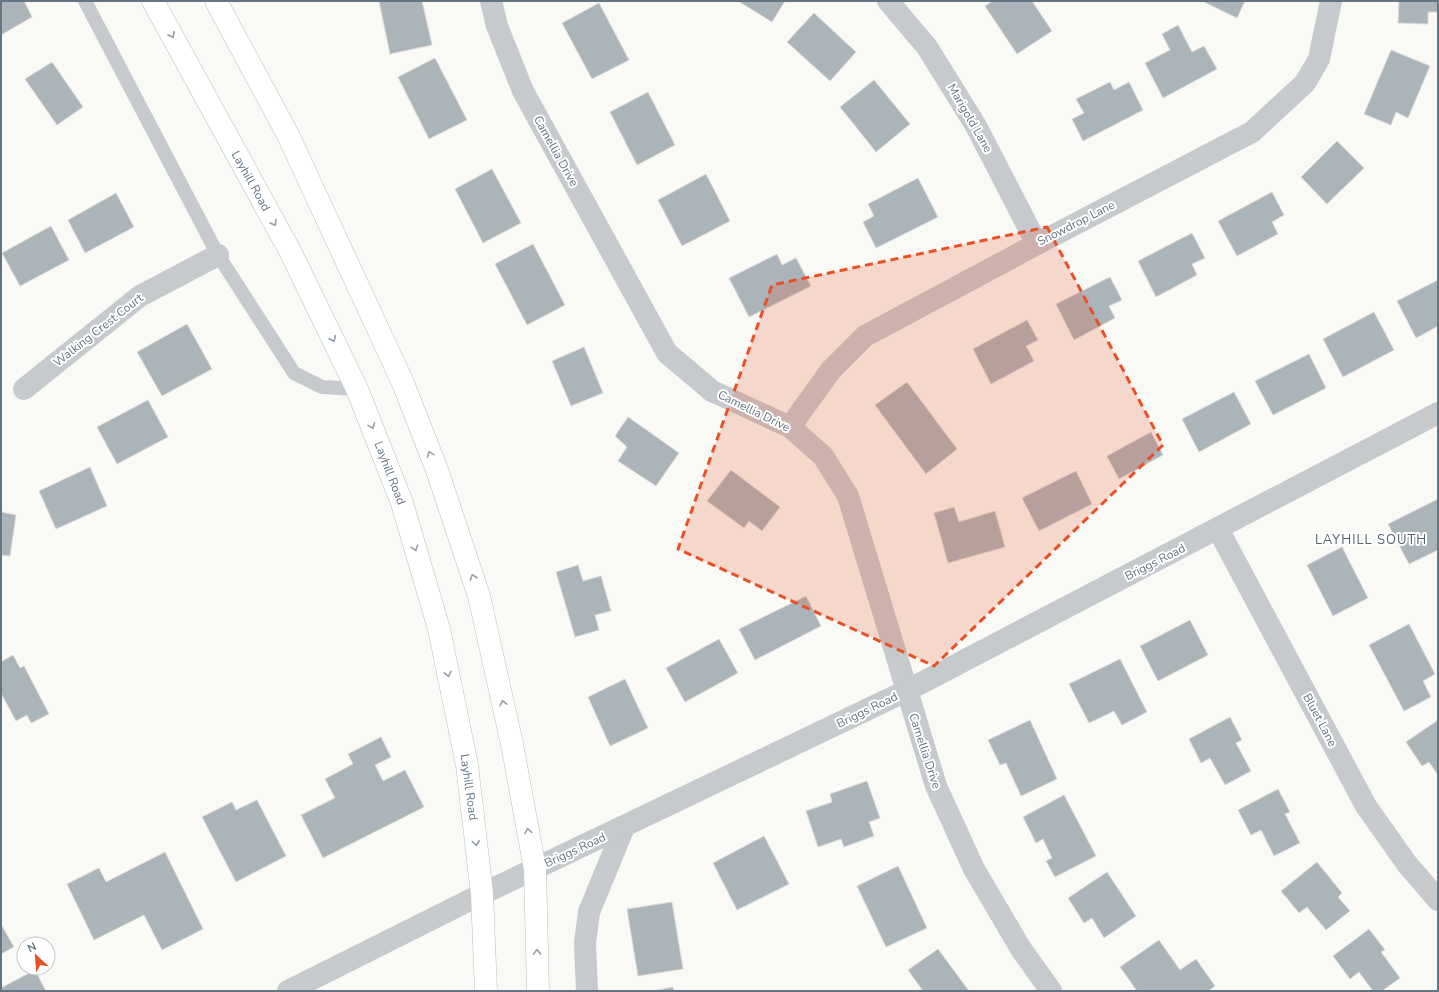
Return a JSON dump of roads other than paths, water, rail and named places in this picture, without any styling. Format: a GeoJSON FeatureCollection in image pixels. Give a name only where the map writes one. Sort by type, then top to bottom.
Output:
{"type":"FeatureCollection","features":[{"type":"Feature","properties":{"kind":"main road","name":"Layhill Road"},"geometry":{"type":"LineString","coordinates":[[153,1],[290,251],[357,389],[402,503],[439,629],[467,765],[482,894],[486,991]]}},
{"type":"Feature","properties":{"kind":"main road"},"geometry":{"type":"LineString","coordinates":[[216,1],[288,135],[403,383],[437,470],[479,596],[512,744],[535,869],[538,991]]}},
{"type":"Feature","properties":{"kind":"street","name":"Camellia Drive"},"geometry":{"type":"LineString","coordinates":[[491,1],[497,26],[523,91],[667,353],[712,391],[790,427],[823,456],[848,496],[936,786],[974,869],[1021,949],[1051,991]]}},
{"type":"Feature","properties":{"kind":"street","name":"Marigold Lane"},"geometry":{"type":"LineString","coordinates":[[888,1],[927,47],[976,126],[1036,244]]}},
{"type":"Feature","properties":{"kind":"street","name":"Snowdrop Lane"},"geometry":{"type":"LineString","coordinates":[[790,427],[831,370],[865,336],[1036,244],[1252,132],[1304,83],[1319,59],[1331,1]]}},
{"type":"Feature","properties":{"kind":"street","name":"Walking Crest Court"},"geometry":{"type":"LineString","coordinates":[[24,389],[140,296],[218,255]]}},
{"type":"Feature","properties":{"kind":"street","name":"Briggs Road"},"geometry":{"type":"LineString","coordinates":[[298,989],[482,894],[624,828],[906,691],[1438,413]]}},
{"type":"Feature","properties":{"kind":"street","name":"Bluet Lane"},"geometry":{"type":"LineString","coordinates":[[1218,529],[1366,806],[1407,864],[1438,900]]}},
{"type":"Feature","properties":{"kind":"street"},"geometry":{"type":"LineString","coordinates":[[587,991],[585,943],[589,912],[624,828]]}},
{"type":"Feature","properties":{"kind":"lane"},"geometry":{"type":"LineString","coordinates":[[85,1],[218,255],[294,373],[322,388],[357,389]]}},
{"type":"Feature","properties":{"kind":"district","name":"LAYHILL SOUTH"},"geometry":{"type":"Point","coordinates":[1371,540]}}]}
